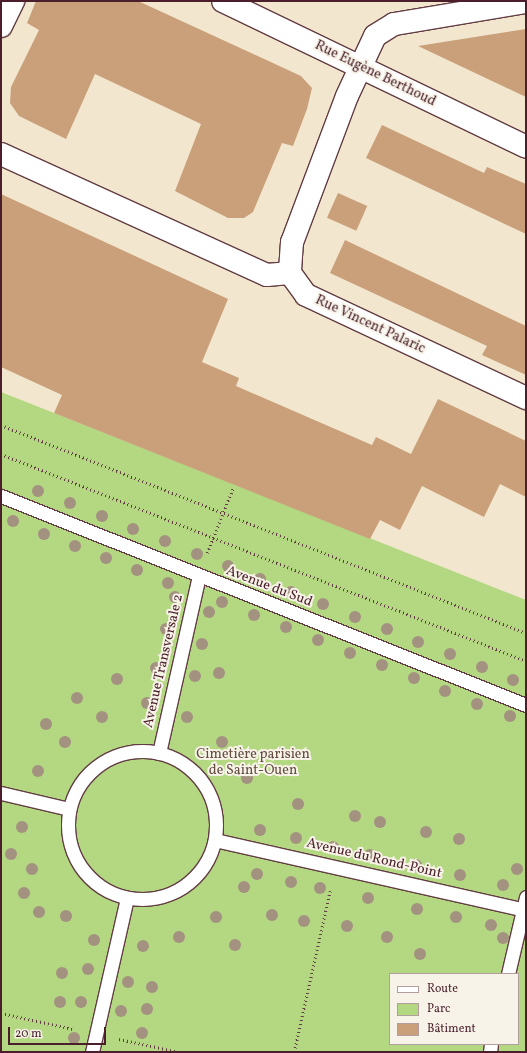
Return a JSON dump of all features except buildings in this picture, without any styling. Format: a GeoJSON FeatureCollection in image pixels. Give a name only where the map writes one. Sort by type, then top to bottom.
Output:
{"type":"FeatureCollection","features":[{"type":"Feature","properties":{"kind":"street"},"geometry":{"type":"LineString","coordinates":[[1,26],[12,1]]}},
{"type":"Feature","properties":{"kind":"street","name":"Rue Eugène Berthoud"},"geometry":{"type":"LineString","coordinates":[[223,1],[526,147]]}},
{"type":"Feature","properties":{"kind":"street"},"geometry":{"type":"LineString","coordinates":[[1,154],[267,276],[290,272],[292,242],[360,67],[382,29],[526,2]]}},
{"type":"Feature","properties":{"kind":"street","name":"Rue Vincent Palaric"},"geometry":{"type":"LineString","coordinates":[[290,272],[306,296],[526,398]]}},
{"type":"Feature","properties":{"kind":"lane","name":"Avenue du Sud"},"geometry":{"type":"LineString","coordinates":[[1,496],[526,705]]}},
{"type":"Feature","properties":{"kind":"lane","name":"Avenue Transversale 2"},"geometry":{"type":"LineString","coordinates":[[159,753],[200,576]]}},
{"type":"Feature","properties":{"kind":"lane"},"geometry":{"type":"LineString","coordinates":[[126,753],[159,753],[187,767],[205,785],[215,815],[215,840],[201,869],[183,887],[147,900],[127,898],[109,892],[79,866],[67,829],[69,809],[83,780],[102,762],[126,753]]}},
{"type":"Feature","properties":{"kind":"lane"},"geometry":{"type":"LineString","coordinates":[[1,794],[69,809]]}},
{"type":"Feature","properties":{"kind":"lane","name":"Avenue du Rond-Point"},"geometry":{"type":"LineString","coordinates":[[215,840],[336,867],[525,906]]}},
{"type":"Feature","properties":{"kind":"lane"},"geometry":{"type":"LineString","coordinates":[[92,1052],[127,898]]}},
{"type":"Feature","properties":{"kind":"lane"},"geometry":{"type":"LineString","coordinates":[[508,973],[525,906]]}},
{"type":"Feature","properties":{"kind":"path"},"geometry":{"type":"LineString","coordinates":[[1,425],[526,633]]}},
{"type":"Feature","properties":{"kind":"path"},"geometry":{"type":"LineString","coordinates":[[1,454],[526,661]]}},
{"type":"Feature","properties":{"kind":"path"},"geometry":{"type":"LineString","coordinates":[[200,576],[233,488]]}},
{"type":"Feature","properties":{"kind":"path"},"geometry":{"type":"LineString","coordinates":[[294,1052],[336,867]]}},
{"type":"Feature","properties":{"kind":"green space","name":"Cimetière parisien de Saint-Ouen"},"geometry":{"type":"Polygon","coordinates":[[[1,392],[526,600],[526,1052],[1,1052],[1,392]]]}}]}
